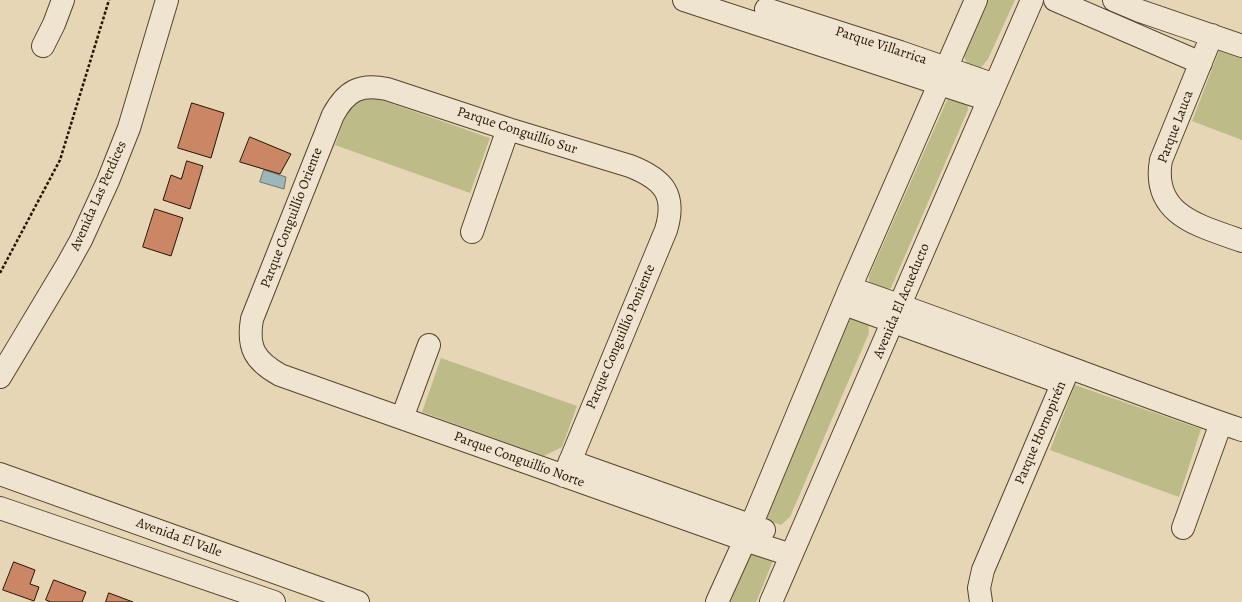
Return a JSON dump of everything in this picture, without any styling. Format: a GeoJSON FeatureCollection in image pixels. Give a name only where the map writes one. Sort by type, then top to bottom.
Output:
{"type":"FeatureCollection","features":[{"type":"Feature","properties":{"kind":"street"},"geometry":{"type":"LineString","coordinates":[[43,46],[54,24],[63,0]]}},
{"type":"Feature","properties":{"kind":"street","name":"Avenida Las Perdices"},"geometry":{"type":"LineString","coordinates":[[0,377],[66,268],[81,240],[108,181],[129,128],[167,0]]}},
{"type":"Feature","properties":{"kind":"street","name":"Parque Villarrica"},"geometry":{"type":"LineString","coordinates":[[684,0],[766,11],[992,92]]}},
{"type":"Feature","properties":{"kind":"street"},"geometry":{"type":"LineString","coordinates":[[718,602],[847,296],[976,0]]}},
{"type":"Feature","properties":{"kind":"street","name":"Avenida El Acueducto"},"geometry":{"type":"LineString","coordinates":[[771,602],[1032,0]]}},
{"type":"Feature","properties":{"kind":"street"},"geometry":{"type":"LineString","coordinates":[[1055,0],[1201,64]]}},
{"type":"Feature","properties":{"kind":"street"},"geometry":{"type":"LineString","coordinates":[[1114,0],[1140,11],[1242,46]]}},
{"type":"Feature","properties":{"kind":"street","name":"Parque Lauca"},"geometry":{"type":"LineString","coordinates":[[1212,35],[1161,160],[1159,173],[1160,181],[1167,200],[1178,214],[1193,223],[1242,240]]}},
{"type":"Feature","properties":{"kind":"street","name":"Parque Conguillío Sur"},"geometry":{"type":"LineString","coordinates":[[354,90],[369,86],[387,89],[642,171],[656,179],[666,189],[669,196]]}},
{"type":"Feature","properties":{"kind":"street","name":"Parque Conguillío Oriente"},"geometry":{"type":"LineString","coordinates":[[254,353],[250,338],[252,319],[333,115],[342,101],[354,90]]}},
{"type":"Feature","properties":{"kind":"street"},"geometry":{"type":"LineString","coordinates":[[472,232],[508,129]]}},
{"type":"Feature","properties":{"kind":"street","name":"Parque Conguillío Poniente"},"geometry":{"type":"LineString","coordinates":[[567,468],[666,230],[670,212],[669,196]]}},
{"type":"Feature","properties":{"kind":"street"},"geometry":{"type":"LineString","coordinates":[[847,296],[1066,376]]}},
{"type":"Feature","properties":{"kind":"street"},"geometry":{"type":"LineString","coordinates":[[402,418],[429,345]]}},
{"type":"Feature","properties":{"kind":"street","name":"Parque Conguillío Norte"},"geometry":{"type":"LineString","coordinates":[[254,353],[265,366],[280,375],[402,418],[567,468],[794,549]]}},
{"type":"Feature","properties":{"kind":"street","name":"Parque Hornopirén"},"geometry":{"type":"LineString","coordinates":[[981,602],[979,588],[983,570],[1066,376],[1242,430]]}},
{"type":"Feature","properties":{"kind":"street"},"geometry":{"type":"LineString","coordinates":[[1183,528],[1221,423]]}},
{"type":"Feature","properties":{"kind":"street","name":"Avenida El Valle"},"geometry":{"type":"LineString","coordinates":[[0,474],[358,602]]}},
{"type":"Feature","properties":{"kind":"street","name":"Avenida El Valle"},"geometry":{"type":"LineString","coordinates":[[3,510],[274,602]]}},
{"type":"Feature","properties":{"kind":"street"},"geometry":{"type":"LineString","coordinates":[[252,594],[261,568]]}},
{"type":"Feature","properties":{"kind":"path"},"geometry":{"type":"LineString","coordinates":[[0,273],[60,160],[109,0]]}},
{"type":"Feature","properties":{"kind":"shaded area"},"geometry":{"type":"Polygon","coordinates":[[[987,0],[1015,0],[988,59],[980,69],[967,65],[963,53],[987,0]]]}},
{"type":"Feature","properties":{"kind":"shaded area"},"geometry":{"type":"Polygon","coordinates":[[[1221,46],[1242,54],[1242,140],[1192,121],[1221,46]]]}},
{"type":"Feature","properties":{"kind":"shaded area"},"geometry":{"type":"Polygon","coordinates":[[[957,94],[967,99],[968,110],[891,288],[882,292],[869,286],[869,276],[948,98],[957,94]]]}},
{"type":"Feature","properties":{"kind":"shaded area"},"geometry":{"type":"Polygon","coordinates":[[[367,95],[490,138],[470,193],[335,145],[350,104],[367,95]]]}},
{"type":"Feature","properties":{"kind":"shaded area"},"geometry":{"type":"Polygon","coordinates":[[[853,317],[868,320],[869,333],[790,517],[781,525],[766,520],[767,507],[843,324],[853,317]]]}},
{"type":"Feature","properties":{"kind":"shaded area"},"geometry":{"type":"Polygon","coordinates":[[[441,358],[577,406],[562,447],[544,456],[422,412],[441,358]]]}},
{"type":"Feature","properties":{"kind":"shaded area"},"geometry":{"type":"Polygon","coordinates":[[[1075,385],[1201,429],[1179,497],[1050,450],[1075,385]]]}},
{"type":"Feature","properties":{"kind":"shaded area"},"geometry":{"type":"Polygon","coordinates":[[[758,549],[771,553],[773,561],[756,602],[728,602],[747,556],[758,549]]]}},
{"type":"Feature","properties":{"kind":"water"},"geometry":{"type":"Polygon","coordinates":[[[264,170],[286,177],[284,189],[260,182],[264,170]]]}},
{"type":"Feature","properties":{"kind":"building"},"geometry":{"type":"Polygon","coordinates":[[[192,103],[224,113],[211,158],[178,148],[192,103]]]}},
{"type":"Feature","properties":{"kind":"building"},"geometry":{"type":"Polygon","coordinates":[[[250,137],[291,154],[280,174],[240,162],[250,137]]]}},
{"type":"Feature","properties":{"kind":"building"},"geometry":{"type":"Polygon","coordinates":[[[187,161],[203,166],[190,209],[163,200],[171,175],[181,179],[187,161]]]}},
{"type":"Feature","properties":{"kind":"building"},"geometry":{"type":"Polygon","coordinates":[[[155,209],[183,218],[171,256],[143,247],[155,209]]]}},
{"type":"Feature","properties":{"kind":"building"},"geometry":{"type":"Polygon","coordinates":[[[14,562],[35,570],[30,584],[39,587],[34,601],[3,590],[14,562]]]}},
{"type":"Feature","properties":{"kind":"building"},"geometry":{"type":"Polygon","coordinates":[[[54,580],[86,592],[82,602],[51,602],[46,600],[54,580]]]}},
{"type":"Feature","properties":{"kind":"building"},"geometry":{"type":"Polygon","coordinates":[[[109,593],[133,602],[106,602],[109,593]]]}}]}
